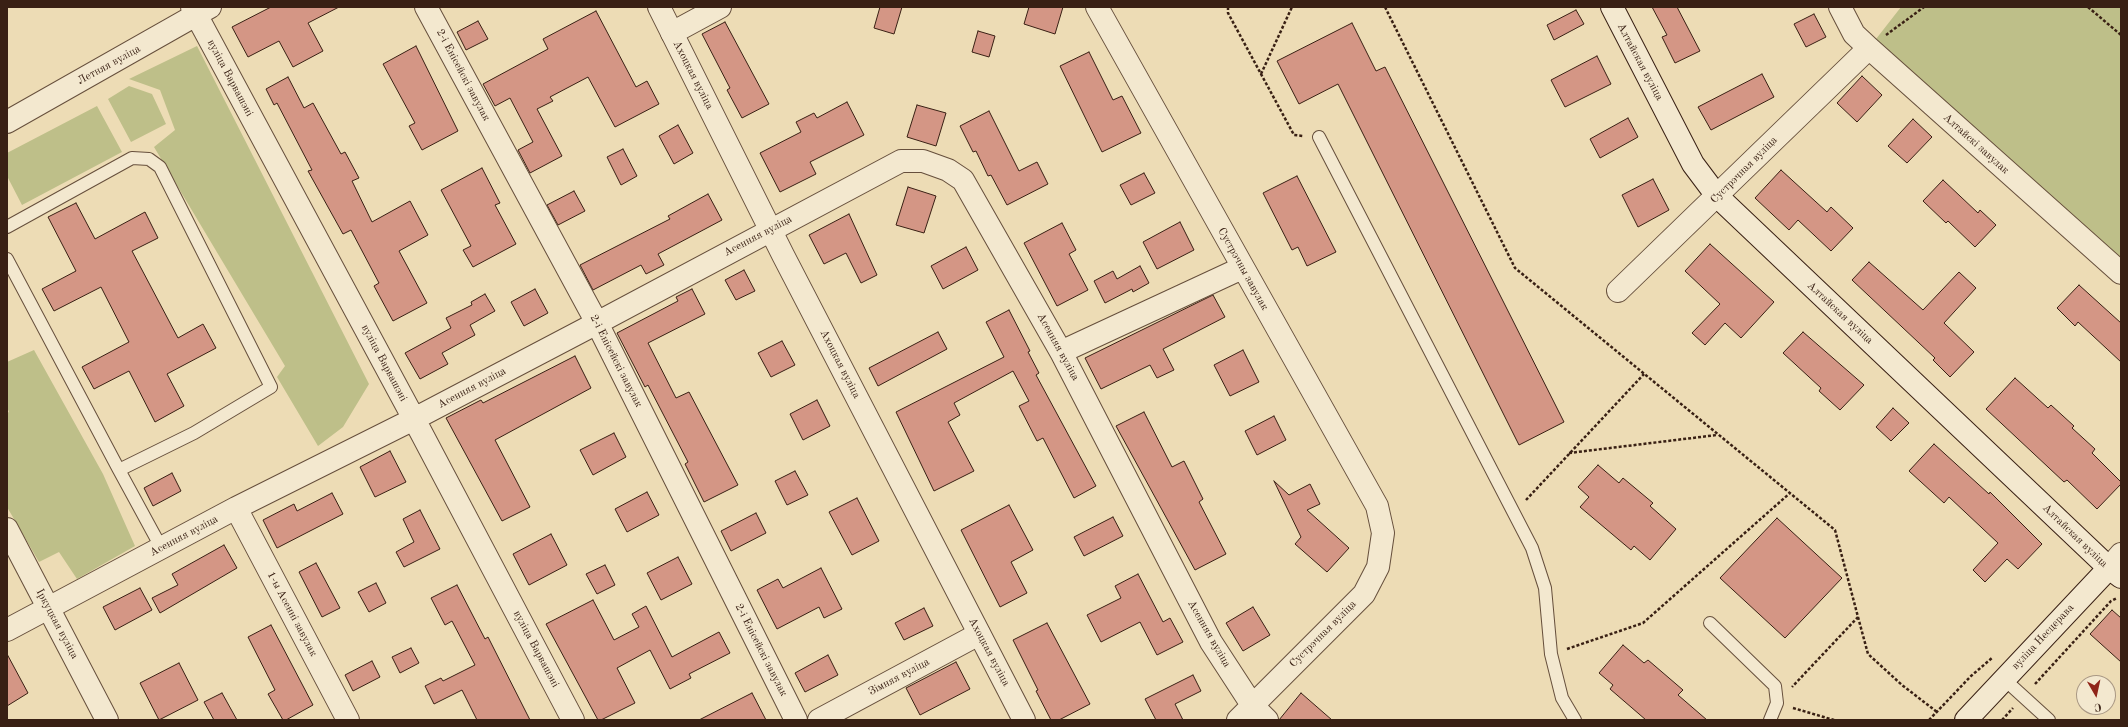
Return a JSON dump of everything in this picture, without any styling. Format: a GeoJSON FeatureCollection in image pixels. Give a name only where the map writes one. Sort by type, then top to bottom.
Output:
{"type":"FeatureCollection","features":[{"type":"Feature","properties":{"kind":"street","name":"2-і Енісейскі завулак"},"geometry":{"type":"LineString","coordinates":[[426,7],[597,323],[796,720]]}},
{"type":"Feature","properties":{"kind":"street"},"geometry":{"type":"LineString","coordinates":[[672,33],[720,7]]}},
{"type":"Feature","properties":{"kind":"street","name":"Сустрэчны завулак"},"geometry":{"type":"LineString","coordinates":[[1097,7],[1242,268],[1377,506],[1383,534]]}},
{"type":"Feature","properties":{"kind":"street","name":"Алтайская вуліца"},"geometry":{"type":"LineString","coordinates":[[1612,7],[1693,164],[1717,196],[2117,566]]}},
{"type":"Feature","properties":{"kind":"street","name":"Алтайскі завулак"},"geometry":{"type":"LineString","coordinates":[[1840,7],[1854,34],[2121,273]]}},
{"type":"Feature","properties":{"kind":"street","name":"Ахоцкая вуліца"},"geometry":{"type":"LineString","coordinates":[[664,9],[672,33],[771,229],[1024,720]]}},
{"type":"Feature","properties":{"kind":"street","name":"Летняя вуліца"},"geometry":{"type":"LineString","coordinates":[[7,122],[199,10]]}},
{"type":"Feature","properties":{"kind":"street","name":"вуліца Варвашэні"},"geometry":{"type":"LineString","coordinates":[[199,10],[573,720]]}},
{"type":"Feature","properties":{"kind":"street","name":"Сустрэчная вуліца"},"geometry":{"type":"LineString","coordinates":[[1618,291],[1869,48]]}},
{"type":"Feature","properties":{"kind":"street","name":"Асенняя вуліца"},"geometry":{"type":"LineString","coordinates":[[7,630],[162,549],[236,508],[414,419],[597,323],[901,161],[923,161],[948,170],[963,180],[1061,352],[1211,642],[1252,715]]}},
{"type":"Feature","properties":{"kind":"street"},"geometry":{"type":"LineString","coordinates":[[1061,352],[1242,268]]}},
{"type":"Feature","properties":{"kind":"street","name":"1-ы Асенні завулак"},"geometry":{"type":"LineString","coordinates":[[236,508],[348,720]]}},
{"type":"Feature","properties":{"kind":"street","name":"Іркуцкая вуліца"},"geometry":{"type":"LineString","coordinates":[[7,528],[108,720]]}},
{"type":"Feature","properties":{"kind":"street","name":"Сустрэчная вуліца"},"geometry":{"type":"LineString","coordinates":[[1252,715],[1364,594],[1378,567],[1383,534]]}},
{"type":"Feature","properties":{"kind":"street","name":"вуліца Несцерава"},"geometry":{"type":"LineString","coordinates":[[1966,720],[2004,679],[2117,566]]}},
{"type":"Feature","properties":{"kind":"street","name":"Зімняя вуліца"},"geometry":{"type":"LineString","coordinates":[[819,720],[979,634]]}},
{"type":"Feature","properties":{"kind":"lane"},"geometry":{"type":"LineString","coordinates":[[1319,137],[1513,514],[1532,548],[1545,588],[1551,654],[1562,698],[1575,720]]}},
{"type":"Feature","properties":{"kind":"lane"},"geometry":{"type":"LineString","coordinates":[[7,227],[132,158],[149,159],[160,167],[271,387],[194,433],[119,470]]}},
{"type":"Feature","properties":{"kind":"lane"},"geometry":{"type":"LineString","coordinates":[[7,259],[162,549]]}},
{"type":"Feature","properties":{"kind":"lane"},"geometry":{"type":"LineString","coordinates":[[1710,623],[1775,686],[1777,703],[1770,720]]}},
{"type":"Feature","properties":{"kind":"lane"},"geometry":{"type":"LineString","coordinates":[[2004,679],[2049,720]]}},
{"type":"Feature","properties":{"kind":"path"},"geometry":{"type":"LineString","coordinates":[[1228,7],[1228,13],[1294,136],[1319,137]]}},
{"type":"Feature","properties":{"kind":"path"},"geometry":{"type":"LineString","coordinates":[[1261,74],[1292,7]]}},
{"type":"Feature","properties":{"kind":"path"},"geometry":{"type":"LineString","coordinates":[[1384,7],[1515,268],[1835,530],[1868,654],[1902,685],[1937,712]]}},
{"type":"Feature","properties":{"kind":"path"},"geometry":{"type":"LineString","coordinates":[[1869,48],[1924,7]]}},
{"type":"Feature","properties":{"kind":"path"},"geometry":{"type":"LineString","coordinates":[[2088,7],[2121,35]]}},
{"type":"Feature","properties":{"kind":"path"},"geometry":{"type":"LineString","coordinates":[[1513,514],[1644,374]]}},
{"type":"Feature","properties":{"kind":"path"},"geometry":{"type":"LineString","coordinates":[[1569,453],[1718,435]]}},
{"type":"Feature","properties":{"kind":"path"},"geometry":{"type":"LineString","coordinates":[[1551,654],[1643,623],[1790,493]]}},
{"type":"Feature","properties":{"kind":"path"},"geometry":{"type":"LineString","coordinates":[[2002,720],[2112,601]]}},
{"type":"Feature","properties":{"kind":"path"},"geometry":{"type":"LineString","coordinates":[[1834,720],[1777,703],[1858,617]]}},
{"type":"Feature","properties":{"kind":"green space"},"geometry":{"type":"Polygon","coordinates":[[[1901,7],[2121,7],[2121,276],[1869,48],[1901,7]]]}},
{"type":"Feature","properties":{"kind":"green space"},"geometry":{"type":"Polygon","coordinates":[[[197,46],[369,384],[343,427],[318,446],[277,377],[285,366],[154,147],[175,130],[160,90],[129,79],[197,46]]]}},
{"type":"Feature","properties":{"kind":"green space"},"geometry":{"type":"Polygon","coordinates":[[[129,86],[152,94],[166,124],[131,142],[108,99],[129,86]]]}},
{"type":"Feature","properties":{"kind":"green space"},"geometry":{"type":"Polygon","coordinates":[[[97,106],[122,152],[22,205],[7,176],[7,153],[97,106]]]}},
{"type":"Feature","properties":{"kind":"green space"},"geometry":{"type":"Polygon","coordinates":[[[34,350],[103,474],[135,546],[77,579],[59,552],[39,562],[7,507],[7,413],[9,412],[7,407],[7,362],[34,350]]]}},
{"type":"Feature","properties":{"kind":"building"},"geometry":{"type":"Polygon","coordinates":[[[271,7],[339,7],[308,23],[323,51],[293,67],[279,41],[248,57],[232,27],[271,7]]]}},
{"type":"Feature","properties":{"kind":"building"},"geometry":{"type":"Polygon","coordinates":[[[880,7],[902,7],[894,34],[874,28],[880,7]]]}},
{"type":"Feature","properties":{"kind":"building"},"geometry":{"type":"Polygon","coordinates":[[[1029,7],[1063,7],[1055,34],[1024,24],[1029,7]]]}},
{"type":"Feature","properties":{"kind":"building"},"geometry":{"type":"Polygon","coordinates":[[[1652,7],[1677,7],[1700,51],[1675,63],[1662,37],[1667,35],[1652,7]]]}},
{"type":"Feature","properties":{"kind":"building"},"geometry":{"type":"Polygon","coordinates":[[[1576,10],[1584,24],[1554,40],[1547,25],[1576,10]]]}},
{"type":"Feature","properties":{"kind":"building"},"geometry":{"type":"Polygon","coordinates":[[[596,11],[636,87],[647,81],[659,104],[615,127],[588,77],[550,97],[553,101],[537,109],[562,156],[530,173],[518,150],[533,142],[510,98],[495,106],[483,84],[548,49],[543,39],[596,11]]]}},
{"type":"Feature","properties":{"kind":"building"},"geometry":{"type":"Polygon","coordinates":[[[1814,14],[1826,37],[1806,47],[1794,24],[1814,14]]]}},
{"type":"Feature","properties":{"kind":"building"},"geometry":{"type":"Polygon","coordinates":[[[478,21],[488,39],[466,50],[457,32],[478,21]]]}},
{"type":"Feature","properties":{"kind":"building"},"geometry":{"type":"Polygon","coordinates":[[[725,22],[769,104],[742,118],[727,90],[730,88],[702,34],[725,22]]]}},
{"type":"Feature","properties":{"kind":"building"},"geometry":{"type":"Polygon","coordinates":[[[1352,23],[1376,71],[1385,67],[1564,422],[1519,445],[1338,84],[1299,104],[1277,61],[1352,23]]]}},
{"type":"Feature","properties":{"kind":"building"},"geometry":{"type":"Polygon","coordinates":[[[978,31],[995,36],[989,57],[972,52],[978,31]]]}},
{"type":"Feature","properties":{"kind":"building"},"geometry":{"type":"Polygon","coordinates":[[[416,46],[458,131],[422,150],[409,126],[415,123],[383,64],[416,46]]]}},
{"type":"Feature","properties":{"kind":"building"},"geometry":{"type":"Polygon","coordinates":[[[1089,52],[1113,100],[1122,96],[1141,133],[1102,152],[1060,66],[1089,52]]]}},
{"type":"Feature","properties":{"kind":"building"},"geometry":{"type":"Polygon","coordinates":[[[1597,56],[1611,84],[1565,107],[1551,80],[1597,56]]]}},
{"type":"Feature","properties":{"kind":"building"},"geometry":{"type":"Polygon","coordinates":[[[1762,74],[1774,97],[1711,130],[1698,107],[1762,74]]]}},
{"type":"Feature","properties":{"kind":"building"},"geometry":{"type":"Polygon","coordinates":[[[1862,76],[1882,95],[1857,122],[1837,103],[1862,76]]]}},
{"type":"Feature","properties":{"kind":"building"},"geometry":{"type":"Polygon","coordinates":[[[288,77],[304,108],[313,103],[341,154],[345,152],[359,178],[352,181],[372,222],[410,201],[428,235],[399,251],[427,303],[393,321],[374,286],[379,283],[351,230],[343,234],[308,171],[312,170],[277,103],[274,105],[266,89],[288,77]]]}},
{"type":"Feature","properties":{"kind":"building"},"geometry":{"type":"Polygon","coordinates":[[[847,102],[864,135],[810,162],[816,174],[780,192],[760,153],[801,132],[796,122],[814,113],[817,118],[847,102]]]}},
{"type":"Feature","properties":{"kind":"building"},"geometry":{"type":"Polygon","coordinates":[[[917,105],[946,113],[936,146],[907,137],[917,105]]]}},
{"type":"Feature","properties":{"kind":"building"},"geometry":{"type":"Polygon","coordinates":[[[989,111],[1019,171],[1037,162],[1048,184],[1007,205],[991,175],[988,176],[976,151],[973,152],[960,126],[989,111]]]}},
{"type":"Feature","properties":{"kind":"building"},"geometry":{"type":"Polygon","coordinates":[[[1628,118],[1638,137],[1600,158],[1590,139],[1628,118]]]}},
{"type":"Feature","properties":{"kind":"building"},"geometry":{"type":"Polygon","coordinates":[[[1913,119],[1932,137],[1907,163],[1888,146],[1913,119]]]}},
{"type":"Feature","properties":{"kind":"building"},"geometry":{"type":"Polygon","coordinates":[[[678,125],[693,153],[674,164],[659,136],[678,125]]]}},
{"type":"Feature","properties":{"kind":"building"},"geometry":{"type":"Polygon","coordinates":[[[623,149],[637,176],[621,185],[607,157],[623,149]]]}},
{"type":"Feature","properties":{"kind":"building"},"geometry":{"type":"Polygon","coordinates":[[[482,168],[500,203],[495,205],[516,244],[473,267],[463,250],[471,246],[441,190],[482,168]]]}},
{"type":"Feature","properties":{"kind":"building"},"geometry":{"type":"Polygon","coordinates":[[[1781,170],[1827,212],[1831,207],[1853,228],[1831,251],[1798,220],[1789,230],[1755,198],[1781,170]]]}},
{"type":"Feature","properties":{"kind":"building"},"geometry":{"type":"Polygon","coordinates":[[[1144,173],[1155,193],[1131,205],[1120,185],[1144,173]]]}},
{"type":"Feature","properties":{"kind":"building"},"geometry":{"type":"Polygon","coordinates":[[[1297,176],[1336,252],[1307,266],[1298,247],[1292,250],[1263,193],[1297,176]]]}},
{"type":"Feature","properties":{"kind":"building"},"geometry":{"type":"Polygon","coordinates":[[[1653,179],[1669,210],[1638,227],[1622,195],[1653,179]]]}},
{"type":"Feature","properties":{"kind":"building"},"geometry":{"type":"Polygon","coordinates":[[[1943,180],[1978,213],[1980,210],[1996,225],[1975,247],[1948,221],[1946,223],[1923,201],[1943,180]]]}},
{"type":"Feature","properties":{"kind":"building"},"geometry":{"type":"Polygon","coordinates":[[[908,187],[936,196],[924,233],[896,225],[908,187]]]}},
{"type":"Feature","properties":{"kind":"building"},"geometry":{"type":"Polygon","coordinates":[[[574,191],[585,211],[558,225],[547,205],[574,191]]]}},
{"type":"Feature","properties":{"kind":"building"},"geometry":{"type":"Polygon","coordinates":[[[708,194],[722,220],[658,254],[664,265],[646,274],[641,265],[593,290],[580,265],[670,219],[668,216],[708,194]]]}},
{"type":"Feature","properties":{"kind":"building"},"geometry":{"type":"Polygon","coordinates":[[[76,203],[95,239],[145,212],[158,238],[132,251],[178,338],[203,324],[216,348],[167,374],[184,406],[155,422],[129,371],[94,389],[82,367],[129,342],[101,287],[54,311],[42,289],[76,271],[48,217],[76,203]]]}},
{"type":"Feature","properties":{"kind":"building"},"geometry":{"type":"Polygon","coordinates":[[[849,214],[877,275],[861,283],[846,253],[824,264],[809,235],[849,214]]]}},
{"type":"Feature","properties":{"kind":"building"},"geometry":{"type":"Polygon","coordinates":[[[1180,222],[1194,250],[1157,269],[1143,242],[1180,222]]]}},
{"type":"Feature","properties":{"kind":"building"},"geometry":{"type":"Polygon","coordinates":[[[1062,223],[1076,250],[1069,254],[1088,290],[1057,306],[1024,243],[1062,223]]]}},
{"type":"Feature","properties":{"kind":"building"},"geometry":{"type":"Polygon","coordinates":[[[1710,244],[1774,302],[1741,338],[1725,323],[1705,345],[1692,333],[1720,304],[1685,271],[1710,244]]]}},
{"type":"Feature","properties":{"kind":"building"},"geometry":{"type":"Polygon","coordinates":[[[966,247],[978,270],[943,289],[931,266],[966,247]]]}},
{"type":"Feature","properties":{"kind":"building"},"geometry":{"type":"Polygon","coordinates":[[[1869,262],[1923,310],[1959,272],[1976,288],[1944,323],[1974,352],[1950,377],[1933,360],[1935,358],[1852,280],[1869,262]]]}},
{"type":"Feature","properties":{"kind":"building"},"geometry":{"type":"Polygon","coordinates":[[[1140,266],[1149,283],[1133,292],[1132,289],[1105,303],[1094,281],[1113,271],[1117,279],[1140,266]]]}},
{"type":"Feature","properties":{"kind":"building"},"geometry":{"type":"Polygon","coordinates":[[[744,270],[755,291],[736,300],[725,280],[744,270]]]}},
{"type":"Feature","properties":{"kind":"building"},"geometry":{"type":"Polygon","coordinates":[[[2079,285],[2121,323],[2121,362],[2078,322],[2075,326],[2057,308],[2079,285]]]}},
{"type":"Feature","properties":{"kind":"building"},"geometry":{"type":"Polygon","coordinates":[[[535,289],[548,313],[524,326],[511,302],[535,289]]]}},
{"type":"Feature","properties":{"kind":"building"},"geometry":{"type":"Polygon","coordinates":[[[692,289],[705,314],[648,343],[676,398],[689,392],[738,485],[704,502],[685,464],[688,462],[648,385],[645,387],[617,333],[678,301],[676,297],[692,289]]]}},
{"type":"Feature","properties":{"kind":"building"},"geometry":{"type":"Polygon","coordinates":[[[485,294],[495,311],[470,325],[475,335],[442,353],[448,364],[420,379],[405,353],[451,328],[446,318],[472,305],[471,302],[485,294]]]}},
{"type":"Feature","properties":{"kind":"building"},"geometry":{"type":"Polygon","coordinates":[[[1213,295],[1225,317],[1163,349],[1174,370],[1157,378],[1150,365],[1101,389],[1085,358],[1213,295]]]}},
{"type":"Feature","properties":{"kind":"building"},"geometry":{"type":"Polygon","coordinates":[[[1009,310],[1030,351],[1028,352],[1039,373],[1036,375],[1096,486],[1074,498],[1043,438],[1037,441],[1019,406],[1029,401],[1013,371],[954,403],[960,415],[948,422],[974,471],[934,491],[896,412],[1004,357],[986,322],[1009,310]]]}},
{"type":"Feature","properties":{"kind":"building"},"geometry":{"type":"Polygon","coordinates":[[[938,332],[947,349],[878,386],[869,368],[938,332]]]}},
{"type":"Feature","properties":{"kind":"building"},"geometry":{"type":"Polygon","coordinates":[[[1803,332],[1864,385],[1840,410],[1819,391],[1821,388],[1783,353],[1803,332]]]}},
{"type":"Feature","properties":{"kind":"building"},"geometry":{"type":"Polygon","coordinates":[[[782,341],[795,365],[771,377],[758,353],[782,341]]]}},
{"type":"Feature","properties":{"kind":"building"},"geometry":{"type":"Polygon","coordinates":[[[1243,350],[1259,382],[1230,396],[1214,365],[1243,350]]]}},
{"type":"Feature","properties":{"kind":"building"},"geometry":{"type":"Polygon","coordinates":[[[575,356],[591,388],[495,440],[530,507],[502,521],[446,418],[481,400],[483,403],[575,356]]]}},
{"type":"Feature","properties":{"kind":"building"},"geometry":{"type":"Polygon","coordinates":[[[2015,378],[2048,408],[2051,405],[2074,426],[2072,428],[2095,449],[2092,453],[2121,482],[2121,484],[2097,509],[2067,480],[2064,482],[1986,409],[2015,378]]]}},
{"type":"Feature","properties":{"kind":"building"},"geometry":{"type":"Polygon","coordinates":[[[817,400],[830,426],[803,440],[790,414],[817,400]]]}},
{"type":"Feature","properties":{"kind":"building"},"geometry":{"type":"Polygon","coordinates":[[[1893,408],[1909,423],[1891,441],[1876,427],[1893,408]]]}},
{"type":"Feature","properties":{"kind":"building"},"geometry":{"type":"Polygon","coordinates":[[[1144,412],[1172,467],[1184,461],[1203,499],[1199,502],[1226,554],[1195,570],[1116,426],[1144,412]]]}},
{"type":"Feature","properties":{"kind":"building"},"geometry":{"type":"Polygon","coordinates":[[[1274,416],[1286,440],[1257,455],[1245,431],[1274,416]]]}},
{"type":"Feature","properties":{"kind":"building"},"geometry":{"type":"Polygon","coordinates":[[[614,433],[626,457],[593,475],[580,450],[614,433]]]}},
{"type":"Feature","properties":{"kind":"building"},"geometry":{"type":"Polygon","coordinates":[[[1934,444],[1989,494],[1990,492],[2042,544],[2018,569],[2007,559],[1985,582],[1973,570],[1998,543],[1949,497],[1944,503],[1909,471],[1934,444]]]}},
{"type":"Feature","properties":{"kind":"building"},"geometry":{"type":"Polygon","coordinates":[[[390,451],[406,482],[375,497],[360,467],[390,451]]]}},
{"type":"Feature","properties":{"kind":"building"},"geometry":{"type":"Polygon","coordinates":[[[1598,465],[1619,483],[1623,478],[1653,503],[1650,506],[1676,529],[1650,560],[1634,546],[1631,550],[1580,507],[1589,497],[1578,487],[1598,465]]]}},
{"type":"Feature","properties":{"kind":"building"},"geometry":{"type":"Polygon","coordinates":[[[795,471],[808,495],[787,505],[775,481],[795,471]]]}},
{"type":"Feature","properties":{"kind":"building"},"geometry":{"type":"Polygon","coordinates":[[[172,473],[181,491],[153,506],[144,488],[172,473]]]}},
{"type":"Feature","properties":{"kind":"building"},"geometry":{"type":"Polygon","coordinates":[[[1274,481],[1289,495],[1310,484],[1320,504],[1307,510],[1349,548],[1327,572],[1295,544],[1301,537],[1274,481]]]}},
{"type":"Feature","properties":{"kind":"building"},"geometry":{"type":"Polygon","coordinates":[[[647,492],[659,515],[627,532],[615,509],[647,492]]]}},
{"type":"Feature","properties":{"kind":"building"},"geometry":{"type":"Polygon","coordinates":[[[332,493],[343,514],[277,548],[263,520],[294,504],[297,511],[332,493]]]}},
{"type":"Feature","properties":{"kind":"building"},"geometry":{"type":"Polygon","coordinates":[[[857,498],[879,541],[852,555],[829,512],[857,498]]]}},
{"type":"Feature","properties":{"kind":"building"},"geometry":{"type":"Polygon","coordinates":[[[1009,505],[1033,550],[1011,562],[1027,593],[1000,607],[961,530],[1009,505]]]}},
{"type":"Feature","properties":{"kind":"building"},"geometry":{"type":"Polygon","coordinates":[[[420,510],[440,549],[404,567],[396,552],[414,542],[403,519],[420,510]]]}},
{"type":"Feature","properties":{"kind":"building"},"geometry":{"type":"Polygon","coordinates":[[[756,513],[766,533],[731,551],[721,531],[756,513]]]}},
{"type":"Feature","properties":{"kind":"building"},"geometry":{"type":"Polygon","coordinates":[[[1113,517],[1123,536],[1084,556],[1074,537],[1113,517]]]}},
{"type":"Feature","properties":{"kind":"building"},"geometry":{"type":"Polygon","coordinates":[[[1777,518],[1842,578],[1785,638],[1720,578],[1777,518]]]}},
{"type":"Feature","properties":{"kind":"building"},"geometry":{"type":"Polygon","coordinates":[[[551,534],[567,565],[529,585],[513,554],[551,534]]]}},
{"type":"Feature","properties":{"kind":"building"},"geometry":{"type":"Polygon","coordinates":[[[224,545],[237,568],[160,613],[152,598],[178,585],[172,574],[224,545]]]}},
{"type":"Feature","properties":{"kind":"building"},"geometry":{"type":"Polygon","coordinates":[[[678,557],[692,584],[661,600],[647,573],[678,557]]]}},
{"type":"Feature","properties":{"kind":"building"},"geometry":{"type":"Polygon","coordinates":[[[316,563],[340,608],[322,617],[299,572],[316,563]]]}},
{"type":"Feature","properties":{"kind":"building"},"geometry":{"type":"Polygon","coordinates":[[[605,565],[615,585],[597,594],[586,574],[605,565]]]}},
{"type":"Feature","properties":{"kind":"building"},"geometry":{"type":"Polygon","coordinates":[[[821,568],[842,609],[824,618],[819,607],[777,629],[757,590],[778,579],[783,588],[821,568]]]}},
{"type":"Feature","properties":{"kind":"building"},"geometry":{"type":"Polygon","coordinates":[[[1138,574],[1163,622],[1170,618],[1183,642],[1157,655],[1140,622],[1101,642],[1087,615],[1121,598],[1115,586],[1138,574]]]}},
{"type":"Feature","properties":{"kind":"building"},"geometry":{"type":"Polygon","coordinates":[[[376,583],[386,603],[369,612],[358,592],[376,583]]]}},
{"type":"Feature","properties":{"kind":"building"},"geometry":{"type":"Polygon","coordinates":[[[457,585],[485,639],[488,637],[530,720],[477,720],[462,690],[434,704],[425,686],[441,678],[443,681],[475,665],[452,621],[445,625],[431,598],[457,585]]]}},
{"type":"Feature","properties":{"kind":"building"},"geometry":{"type":"Polygon","coordinates":[[[140,588],[152,610],[115,630],[103,607],[140,588]]]}},
{"type":"Feature","properties":{"kind":"building"},"geometry":{"type":"Polygon","coordinates":[[[593,600],[614,640],[639,627],[632,614],[646,606],[672,657],[719,632],[730,653],[689,674],[691,678],[670,689],[650,650],[617,668],[635,703],[601,720],[598,720],[546,624],[593,600]]]}},
{"type":"Feature","properties":{"kind":"building"},"geometry":{"type":"Polygon","coordinates":[[[1253,607],[1270,635],[1243,651],[1226,623],[1253,607]]]}},
{"type":"Feature","properties":{"kind":"building"},"geometry":{"type":"Polygon","coordinates":[[[924,608],[933,626],[904,640],[895,623],[924,608]]]}},
{"type":"Feature","properties":{"kind":"building"},"geometry":{"type":"Polygon","coordinates":[[[2112,610],[2121,618],[2121,662],[2090,634],[2112,610]]]}},
{"type":"Feature","properties":{"kind":"building"},"geometry":{"type":"Polygon","coordinates":[[[1047,623],[1090,704],[1059,720],[1051,720],[1013,640],[1047,623]]]}},
{"type":"Feature","properties":{"kind":"building"},"geometry":{"type":"Polygon","coordinates":[[[271,625],[313,705],[286,720],[283,720],[268,694],[275,690],[248,637],[271,625]]]}},
{"type":"Feature","properties":{"kind":"building"},"geometry":{"type":"Polygon","coordinates":[[[1623,645],[1644,663],[1648,660],[1683,690],[1678,695],[1707,720],[1646,720],[1610,689],[1613,685],[1599,673],[1623,645]]]}},
{"type":"Feature","properties":{"kind":"building"},"geometry":{"type":"Polygon","coordinates":[[[411,648],[419,663],[400,673],[392,657],[411,648]]]}},
{"type":"Feature","properties":{"kind":"building"},"geometry":{"type":"Polygon","coordinates":[[[7,654],[28,693],[7,706],[7,654]]]}},
{"type":"Feature","properties":{"kind":"building"},"geometry":{"type":"Polygon","coordinates":[[[828,655],[838,675],[805,692],[795,673],[828,655]]]}},
{"type":"Feature","properties":{"kind":"building"},"geometry":{"type":"Polygon","coordinates":[[[372,661],[380,677],[353,691],[345,675],[372,661]]]}},
{"type":"Feature","properties":{"kind":"building"},"geometry":{"type":"Polygon","coordinates":[[[956,662],[970,689],[920,715],[906,688],[956,662]]]}},
{"type":"Feature","properties":{"kind":"building"},"geometry":{"type":"Polygon","coordinates":[[[179,663],[198,700],[159,720],[140,683],[179,663]]]}},
{"type":"Feature","properties":{"kind":"building"},"geometry":{"type":"Polygon","coordinates":[[[1193,675],[1201,691],[1175,704],[1183,720],[1156,720],[1145,699],[1193,675]]]}},
{"type":"Feature","properties":{"kind":"building"},"geometry":{"type":"Polygon","coordinates":[[[222,693],[237,720],[214,720],[204,702],[222,693]]]}},
{"type":"Feature","properties":{"kind":"building"},"geometry":{"type":"Polygon","coordinates":[[[752,693],[766,720],[699,720],[752,693]]]}},
{"type":"Feature","properties":{"kind":"building"},"geometry":{"type":"Polygon","coordinates":[[[1301,693],[1332,720],[1279,720],[1301,693]]]}}]}
